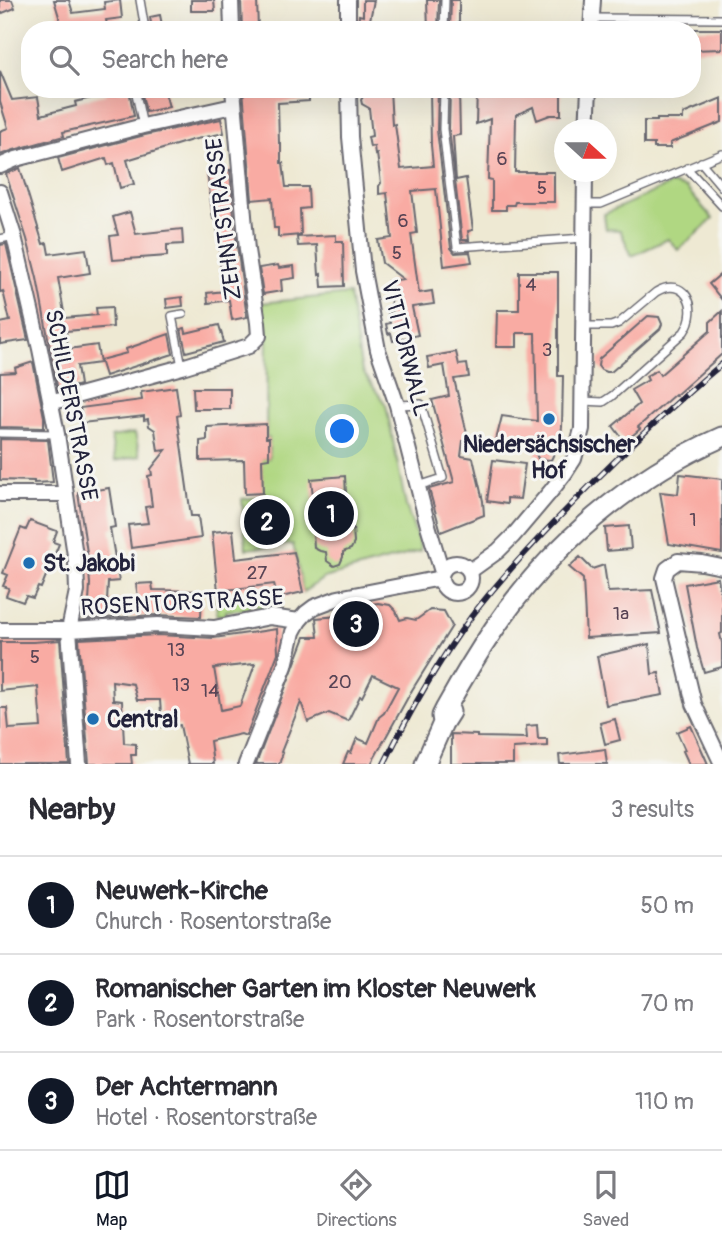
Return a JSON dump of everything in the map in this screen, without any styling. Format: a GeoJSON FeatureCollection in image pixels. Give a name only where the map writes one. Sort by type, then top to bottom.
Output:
{"type":"FeatureCollection","features":[{"type":"Feature","properties":{"kind":"street"},"geometry":{"type":"LineString","coordinates":[[231,0],[232,21]]}},
{"type":"Feature","properties":{"kind":"street"},"geometry":{"type":"LineString","coordinates":[[348,0],[348,21]]}},
{"type":"Feature","properties":{"kind":"street"},"geometry":{"type":"LineString","coordinates":[[591,21],[593,0]]}},
{"type":"Feature","properties":{"kind":"street","name":"ZEHNTSTRASSE"},"geometry":{"type":"LineString","coordinates":[[182,367],[249,346],[259,336],[247,250],[233,98]]}},
{"type":"Feature","properties":{"kind":"street","name":"VITITORWALL"},"geometry":{"type":"LineString","coordinates":[[349,98],[349,137],[363,271],[378,350],[397,405],[442,575]]}},
{"type":"Feature","properties":{"kind":"street"},"geometry":{"type":"LineString","coordinates":[[588,119],[589,98]]}},
{"type":"Feature","properties":{"kind":"street"},"geometry":{"type":"LineString","coordinates":[[0,166],[16,159],[143,126],[233,106]]}},
{"type":"Feature","properties":{"kind":"street"},"geometry":{"type":"LineString","coordinates":[[442,575],[442,584],[446,589],[457,593],[464,591],[470,585],[470,571],[498,551],[513,536],[574,459],[582,429],[585,182]]}},
{"type":"Feature","properties":{"kind":"street","name":"SCHILDERSTRASSE"},"geometry":{"type":"LineString","coordinates":[[0,192],[7,238],[40,349],[57,434],[76,562],[77,591],[69,630],[79,764]]}},
{"type":"Feature","properties":{"kind":"street"},"geometry":{"type":"LineString","coordinates":[[50,403],[182,367]]}},
{"type":"Feature","properties":{"kind":"street"},"geometry":{"type":"LineString","coordinates":[[425,764],[443,723],[442,716],[494,628],[549,561],[607,508],[643,481],[696,449],[722,437]]}},
{"type":"Feature","properties":{"kind":"street"},"geometry":{"type":"LineString","coordinates":[[0,494],[66,494]]}},
{"type":"Feature","properties":{"kind":"street"},"geometry":{"type":"LineString","coordinates":[[722,567],[678,561],[667,569],[664,578],[694,704],[722,764]]}},
{"type":"Feature","properties":{"kind":"street","name":"ROSENTORSTRASSE"},"geometry":{"type":"LineString","coordinates":[[0,630],[69,630],[158,625],[214,628],[271,617],[299,621],[314,607],[338,598],[442,575],[450,564],[466,566],[470,571]]}},
{"type":"Feature","properties":{"kind":"street"},"geometry":{"type":"LineString","coordinates":[[246,764],[285,666],[293,632],[299,621]]}},
{"type":"Feature","properties":{"kind":"lane"},"geometry":{"type":"LineString","coordinates":[[140,0],[144,21]]}},
{"type":"Feature","properties":{"kind":"lane"},"geometry":{"type":"LineString","coordinates":[[444,21],[445,0]]}},
{"type":"Feature","properties":{"kind":"lane"},"geometry":{"type":"LineString","coordinates":[[670,21],[722,19]]}},
{"type":"Feature","properties":{"kind":"lane"},"geometry":{"type":"LineString","coordinates":[[137,98],[143,126]]}},
{"type":"Feature","properties":{"kind":"lane"},"geometry":{"type":"LineString","coordinates":[[444,98],[443,129],[457,247],[584,238]]}},
{"type":"Feature","properties":{"kind":"lane"},"geometry":{"type":"LineString","coordinates":[[584,205],[601,204],[722,154]]}},
{"type":"Feature","properties":{"kind":"lane"},"geometry":{"type":"LineString","coordinates":[[701,162],[722,187]]}},
{"type":"Feature","properties":{"kind":"lane"},"geometry":{"type":"LineString","coordinates":[[687,168],[722,206]]}},
{"type":"Feature","properties":{"kind":"lane"},"geometry":{"type":"LineString","coordinates":[[583,401],[603,402],[612,396],[684,332],[691,321],[692,308],[690,301],[677,288],[663,288],[619,323],[611,326],[584,326]]}},
{"type":"Feature","properties":{"kind":"lane"},"geometry":{"type":"LineString","coordinates":[[182,367],[172,316],[183,314]]}},
{"type":"Feature","properties":{"kind":"lane"},"geometry":{"type":"LineString","coordinates":[[397,405],[421,404],[443,478],[418,486]]}},
{"type":"Feature","properties":{"kind":"lane"},"geometry":{"type":"LineString","coordinates":[[0,433],[57,434]]}},
{"type":"Feature","properties":{"kind":"green space"},"geometry":{"type":"Polygon","coordinates":[[[671,184],[686,188],[713,219],[678,250],[668,239],[632,256],[620,230],[606,229],[604,214],[671,184]]]}},
{"type":"Feature","properties":{"kind":"green space"},"geometry":{"type":"Polygon","coordinates":[[[349,294],[361,367],[386,405],[406,506],[420,551],[324,578],[303,592],[293,544],[246,549],[242,499],[262,497],[262,468],[259,459],[269,458],[269,438],[266,438],[267,332],[261,303],[349,294]]]}},
{"type":"Feature","properties":{"kind":"green space"},"geometry":{"type":"Polygon","coordinates":[[[135,433],[140,456],[115,461],[111,437],[135,433]]]}},
{"type":"Feature","properties":{"kind":"green space"},"geometry":{"type":"Polygon","coordinates":[[[274,593],[275,606],[257,610],[258,595],[274,593]]]}},
{"type":"Feature","properties":{"kind":"green space"},"geometry":{"type":"Polygon","coordinates":[[[247,596],[250,609],[226,611],[226,615],[217,615],[216,598],[247,596]]]}},
{"type":"Feature","properties":{"kind":"building"},"geometry":{"type":"Polygon","coordinates":[[[0,0],[12,0],[15,8],[0,14],[0,0]]]}},
{"type":"Feature","properties":{"kind":"building"},"geometry":{"type":"Polygon","coordinates":[[[54,0],[69,0],[73,13],[105,9],[104,2],[120,0],[122,18],[106,21],[60,21],[54,0]]]}},
{"type":"Feature","properties":{"kind":"building"},"geometry":{"type":"Polygon","coordinates":[[[191,0],[214,0],[215,11],[191,11],[191,0]]]}},
{"type":"Feature","properties":{"kind":"building"},"geometry":{"type":"Polygon","coordinates":[[[241,0],[257,0],[258,21],[242,21],[241,0]]]}},
{"type":"Feature","properties":{"kind":"building"},"geometry":{"type":"Polygon","coordinates":[[[363,0],[374,0],[370,21],[359,21],[359,15],[363,16],[363,0]]]}},
{"type":"Feature","properties":{"kind":"building"},"geometry":{"type":"Polygon","coordinates":[[[427,0],[439,0],[438,21],[428,21],[427,0]]]}},
{"type":"Feature","properties":{"kind":"building"},"geometry":{"type":"Polygon","coordinates":[[[451,0],[459,0],[459,21],[450,21],[451,0]]]}},
{"type":"Feature","properties":{"kind":"building"},"geometry":{"type":"Polygon","coordinates":[[[160,15],[161,21],[151,21],[150,17],[160,15]]]}},
{"type":"Feature","properties":{"kind":"building"},"geometry":{"type":"Polygon","coordinates":[[[701,29],[722,29],[722,49],[701,50],[701,29]]]}},
{"type":"Feature","properties":{"kind":"building"},"geometry":{"type":"Polygon","coordinates":[[[0,71],[12,100],[38,98],[41,115],[76,106],[75,102],[91,98],[131,98],[134,116],[63,132],[64,136],[0,155],[0,131],[8,128],[0,102],[0,71]]]}},
{"type":"Feature","properties":{"kind":"building"},"geometry":{"type":"Polygon","coordinates":[[[143,98],[166,98],[169,107],[146,112],[143,98]]]}},
{"type":"Feature","properties":{"kind":"building"},"geometry":{"type":"Polygon","coordinates":[[[244,98],[309,98],[309,101],[278,103],[279,143],[286,187],[308,187],[309,208],[300,209],[301,235],[278,237],[278,228],[274,228],[272,198],[252,200],[244,98]]]}},
{"type":"Feature","properties":{"kind":"building"},"geometry":{"type":"Polygon","coordinates":[[[390,98],[392,125],[395,124],[401,169],[433,166],[430,98],[438,98],[437,130],[451,248],[455,253],[470,252],[472,262],[444,266],[436,189],[412,191],[417,233],[411,234],[419,293],[432,291],[434,304],[412,307],[418,335],[393,341],[386,324],[390,323],[388,312],[392,311],[388,281],[403,279],[382,263],[378,240],[392,238],[387,193],[379,194],[381,183],[377,154],[375,155],[374,146],[370,147],[368,137],[372,136],[369,108],[362,104],[361,100],[390,98]]]}},
{"type":"Feature","properties":{"kind":"building"},"geometry":{"type":"Polygon","coordinates":[[[450,98],[459,98],[460,135],[453,136],[456,180],[466,178],[473,230],[468,231],[469,240],[462,240],[449,129],[450,98]]]}},
{"type":"Feature","properties":{"kind":"building"},"geometry":{"type":"Polygon","coordinates":[[[477,98],[561,98],[561,115],[550,115],[537,120],[533,107],[516,115],[515,172],[554,172],[554,202],[515,202],[514,205],[506,205],[506,210],[492,210],[492,180],[488,179],[490,119],[476,124],[477,98]]]}},
{"type":"Feature","properties":{"kind":"building"},"geometry":{"type":"Polygon","coordinates":[[[722,98],[722,122],[670,143],[670,148],[654,148],[654,144],[644,144],[644,121],[683,119],[683,114],[722,98]]]}},
{"type":"Feature","properties":{"kind":"building"},"geometry":{"type":"Polygon","coordinates":[[[221,119],[224,133],[127,160],[134,184],[120,188],[114,163],[108,165],[106,158],[62,172],[58,158],[145,135],[221,119]]]}},
{"type":"Feature","properties":{"kind":"building"},"geometry":{"type":"Polygon","coordinates":[[[20,168],[43,244],[47,243],[49,254],[86,249],[90,273],[58,278],[65,318],[97,315],[96,308],[112,307],[113,327],[66,331],[68,349],[97,345],[100,363],[77,366],[80,385],[58,391],[37,278],[6,174],[20,168]]]}},
{"type":"Feature","properties":{"kind":"building"},"geometry":{"type":"Polygon","coordinates":[[[230,170],[233,217],[247,317],[232,320],[229,300],[208,303],[207,293],[225,291],[207,173],[230,170]]]}},
{"type":"Feature","properties":{"kind":"building"},"geometry":{"type":"Polygon","coordinates":[[[130,212],[136,234],[182,229],[183,244],[167,245],[167,256],[113,260],[110,236],[118,235],[113,217],[130,212]]]}},
{"type":"Feature","properties":{"kind":"building"},"geometry":{"type":"Polygon","coordinates":[[[336,235],[336,241],[343,241],[344,286],[322,287],[317,245],[298,246],[297,237],[336,235]]]}},
{"type":"Feature","properties":{"kind":"building"},"geometry":{"type":"Polygon","coordinates":[[[6,244],[28,340],[0,344],[0,323],[10,321],[3,291],[0,292],[0,245],[6,244]]]}},
{"type":"Feature","properties":{"kind":"building"},"geometry":{"type":"Polygon","coordinates":[[[278,265],[279,268],[294,266],[295,278],[281,280],[282,291],[263,294],[259,268],[278,265]]]}},
{"type":"Feature","properties":{"kind":"building"},"geometry":{"type":"Polygon","coordinates":[[[519,272],[558,272],[558,376],[563,376],[562,427],[560,441],[551,460],[538,459],[534,447],[495,444],[502,416],[537,421],[535,333],[517,333],[517,347],[496,347],[497,310],[519,310],[519,272]]]}},
{"type":"Feature","properties":{"kind":"building"},"geometry":{"type":"Polygon","coordinates":[[[722,273],[722,300],[709,284],[722,273]]]}},
{"type":"Feature","properties":{"kind":"building"},"geometry":{"type":"Polygon","coordinates":[[[182,297],[183,306],[167,308],[166,299],[182,297]]]}},
{"type":"Feature","properties":{"kind":"building"},"geometry":{"type":"Polygon","coordinates":[[[722,311],[722,354],[638,427],[640,429],[625,442],[613,426],[639,404],[631,390],[648,380],[646,376],[657,370],[660,375],[710,331],[710,322],[722,311]]]}},
{"type":"Feature","properties":{"kind":"building"},"geometry":{"type":"Polygon","coordinates":[[[648,316],[659,317],[662,324],[660,329],[611,372],[601,370],[598,366],[599,359],[648,316]]]}},
{"type":"Feature","properties":{"kind":"building"},"geometry":{"type":"Polygon","coordinates":[[[219,325],[224,342],[186,352],[181,329],[185,328],[186,333],[219,325]]]}},
{"type":"Feature","properties":{"kind":"building"},"geometry":{"type":"Polygon","coordinates":[[[169,334],[173,354],[105,376],[100,360],[127,353],[126,349],[169,334]]]}},
{"type":"Feature","properties":{"kind":"building"},"geometry":{"type":"Polygon","coordinates":[[[456,352],[459,365],[467,364],[469,377],[454,379],[469,442],[463,441],[461,456],[473,458],[484,515],[441,532],[429,489],[454,482],[432,400],[449,396],[444,365],[429,368],[427,357],[456,352]]]}},
{"type":"Feature","properties":{"kind":"building"},"geometry":{"type":"Polygon","coordinates":[[[33,362],[44,428],[0,427],[0,373],[16,372],[15,368],[33,362]]]}},
{"type":"Feature","properties":{"kind":"building"},"geometry":{"type":"Polygon","coordinates":[[[176,387],[180,415],[177,416],[191,516],[198,516],[201,538],[131,548],[128,525],[148,523],[145,507],[152,506],[148,476],[152,475],[151,469],[166,450],[158,451],[155,430],[149,426],[148,419],[144,420],[144,416],[82,423],[80,408],[142,400],[141,392],[176,387]]]}},
{"type":"Feature","properties":{"kind":"building"},"geometry":{"type":"Polygon","coordinates":[[[193,388],[230,388],[230,409],[194,409],[193,388]]]}},
{"type":"Feature","properties":{"kind":"building"},"geometry":{"type":"Polygon","coordinates":[[[266,424],[269,458],[262,459],[263,493],[245,494],[244,460],[200,461],[200,441],[207,440],[207,427],[266,424]]]}},
{"type":"Feature","properties":{"kind":"building"},"geometry":{"type":"Polygon","coordinates":[[[0,439],[48,440],[53,482],[0,480],[0,439]]]}},
{"type":"Feature","properties":{"kind":"building"},"geometry":{"type":"Polygon","coordinates":[[[493,460],[525,464],[520,499],[507,498],[507,504],[487,501],[493,460]]]}},
{"type":"Feature","properties":{"kind":"building"},"geometry":{"type":"Polygon","coordinates":[[[680,474],[722,479],[722,553],[669,544],[660,492],[678,494],[680,474]]]}},
{"type":"Feature","properties":{"kind":"building"},"geometry":{"type":"Polygon","coordinates":[[[345,476],[348,528],[353,527],[354,543],[351,549],[343,552],[340,564],[334,566],[327,561],[326,552],[314,548],[313,531],[317,531],[311,479],[345,476]]]}},
{"type":"Feature","properties":{"kind":"building"},"geometry":{"type":"Polygon","coordinates":[[[109,488],[115,527],[110,528],[119,581],[108,582],[107,601],[122,600],[123,606],[139,604],[136,584],[152,583],[153,590],[202,591],[201,617],[157,615],[88,619],[90,584],[78,493],[109,488]]]}},
{"type":"Feature","properties":{"kind":"building","name":"St. Jakobi"},"geometry":{"type":"Polygon","coordinates":[[[30,521],[57,531],[53,542],[59,544],[41,588],[38,587],[33,598],[26,596],[23,602],[6,596],[9,588],[3,586],[8,575],[3,573],[21,528],[26,530],[30,521]]]}},
{"type":"Feature","properties":{"kind":"building"},"geometry":{"type":"Polygon","coordinates":[[[629,526],[631,549],[607,551],[605,528],[629,526]]]}},
{"type":"Feature","properties":{"kind":"building"},"geometry":{"type":"Polygon","coordinates":[[[233,530],[236,559],[294,552],[303,592],[277,598],[274,584],[218,591],[212,532],[233,530]]]}},
{"type":"Feature","properties":{"kind":"building"},"geometry":{"type":"Polygon","coordinates":[[[580,557],[592,569],[604,565],[608,592],[652,590],[661,633],[586,638],[583,579],[569,567],[580,557]]]}},
{"type":"Feature","properties":{"kind":"building"},"geometry":{"type":"Polygon","coordinates":[[[718,578],[722,601],[722,667],[704,672],[685,584],[718,578]]]}},
{"type":"Feature","properties":{"kind":"building"},"geometry":{"type":"Polygon","coordinates":[[[372,604],[390,605],[400,620],[416,620],[430,610],[444,611],[452,626],[371,764],[343,764],[357,738],[368,743],[379,717],[398,687],[373,675],[348,721],[329,713],[308,722],[301,702],[281,752],[283,753],[279,764],[256,764],[305,637],[318,637],[316,618],[363,614],[372,604]]]}},
{"type":"Feature","properties":{"kind":"building"},"geometry":{"type":"Polygon","coordinates":[[[277,629],[278,653],[246,736],[241,734],[210,741],[213,764],[188,764],[180,725],[162,727],[160,700],[137,700],[133,684],[112,681],[113,700],[122,701],[124,743],[136,744],[136,755],[131,755],[132,764],[89,764],[79,639],[158,635],[214,638],[277,629]],[[255,664],[214,668],[221,710],[240,706],[255,664]]]}},
{"type":"Feature","properties":{"kind":"building"},"geometry":{"type":"Polygon","coordinates":[[[60,640],[69,764],[0,764],[0,708],[7,708],[9,729],[41,727],[38,687],[0,691],[0,642],[60,640]]]}},
{"type":"Feature","properties":{"kind":"building"},"geometry":{"type":"Polygon","coordinates":[[[649,644],[652,674],[659,673],[663,695],[606,705],[597,656],[649,644]]]}},
{"type":"Feature","properties":{"kind":"building"},"geometry":{"type":"Polygon","coordinates":[[[615,719],[620,740],[605,744],[600,723],[615,719]]]}},
{"type":"Feature","properties":{"kind":"building"},"geometry":{"type":"Polygon","coordinates":[[[537,725],[538,739],[547,739],[547,746],[513,748],[513,764],[451,764],[451,734],[527,738],[526,726],[537,725]]]}},
{"type":"Feature","properties":{"kind":"building"},"geometry":{"type":"Polygon","coordinates":[[[691,726],[708,764],[689,764],[683,751],[685,750],[677,732],[691,726]]]}},
{"type":"Feature","properties":{"kind":"building"},"geometry":{"type":"Polygon","coordinates":[[[605,749],[607,764],[560,764],[559,755],[605,749]]]}},
{"type":"Feature","properties":{"kind":"railway"},"geometry":{"type":"LineString","coordinates":[[384,764],[435,670],[496,586],[613,463],[666,412],[722,364]]}},
{"type":"Feature","properties":{"kind":"place","name":"Niedersächsischer Hof"},"geometry":{"type":"Point","coordinates":[549,419]}},
{"type":"Feature","properties":{"kind":"place","name":"Neuwerk-Kirche"},"geometry":{"type":"Point","coordinates":[331,514]}},
{"type":"Feature","properties":{"kind":"place","name":"Romanischer Garten im Kloster Neuwerk"},"geometry":{"type":"Point","coordinates":[267,522]}},
{"type":"Feature","properties":{"kind":"place","name":"St. Jakobi"},"geometry":{"type":"Point","coordinates":[29,563]}},
{"type":"Feature","properties":{"kind":"place","name":"Der Achtermann"},"geometry":{"type":"Point","coordinates":[356,624]}},
{"type":"Feature","properties":{"kind":"place","name":"Central"},"geometry":{"type":"Point","coordinates":[93,719]}}]}
